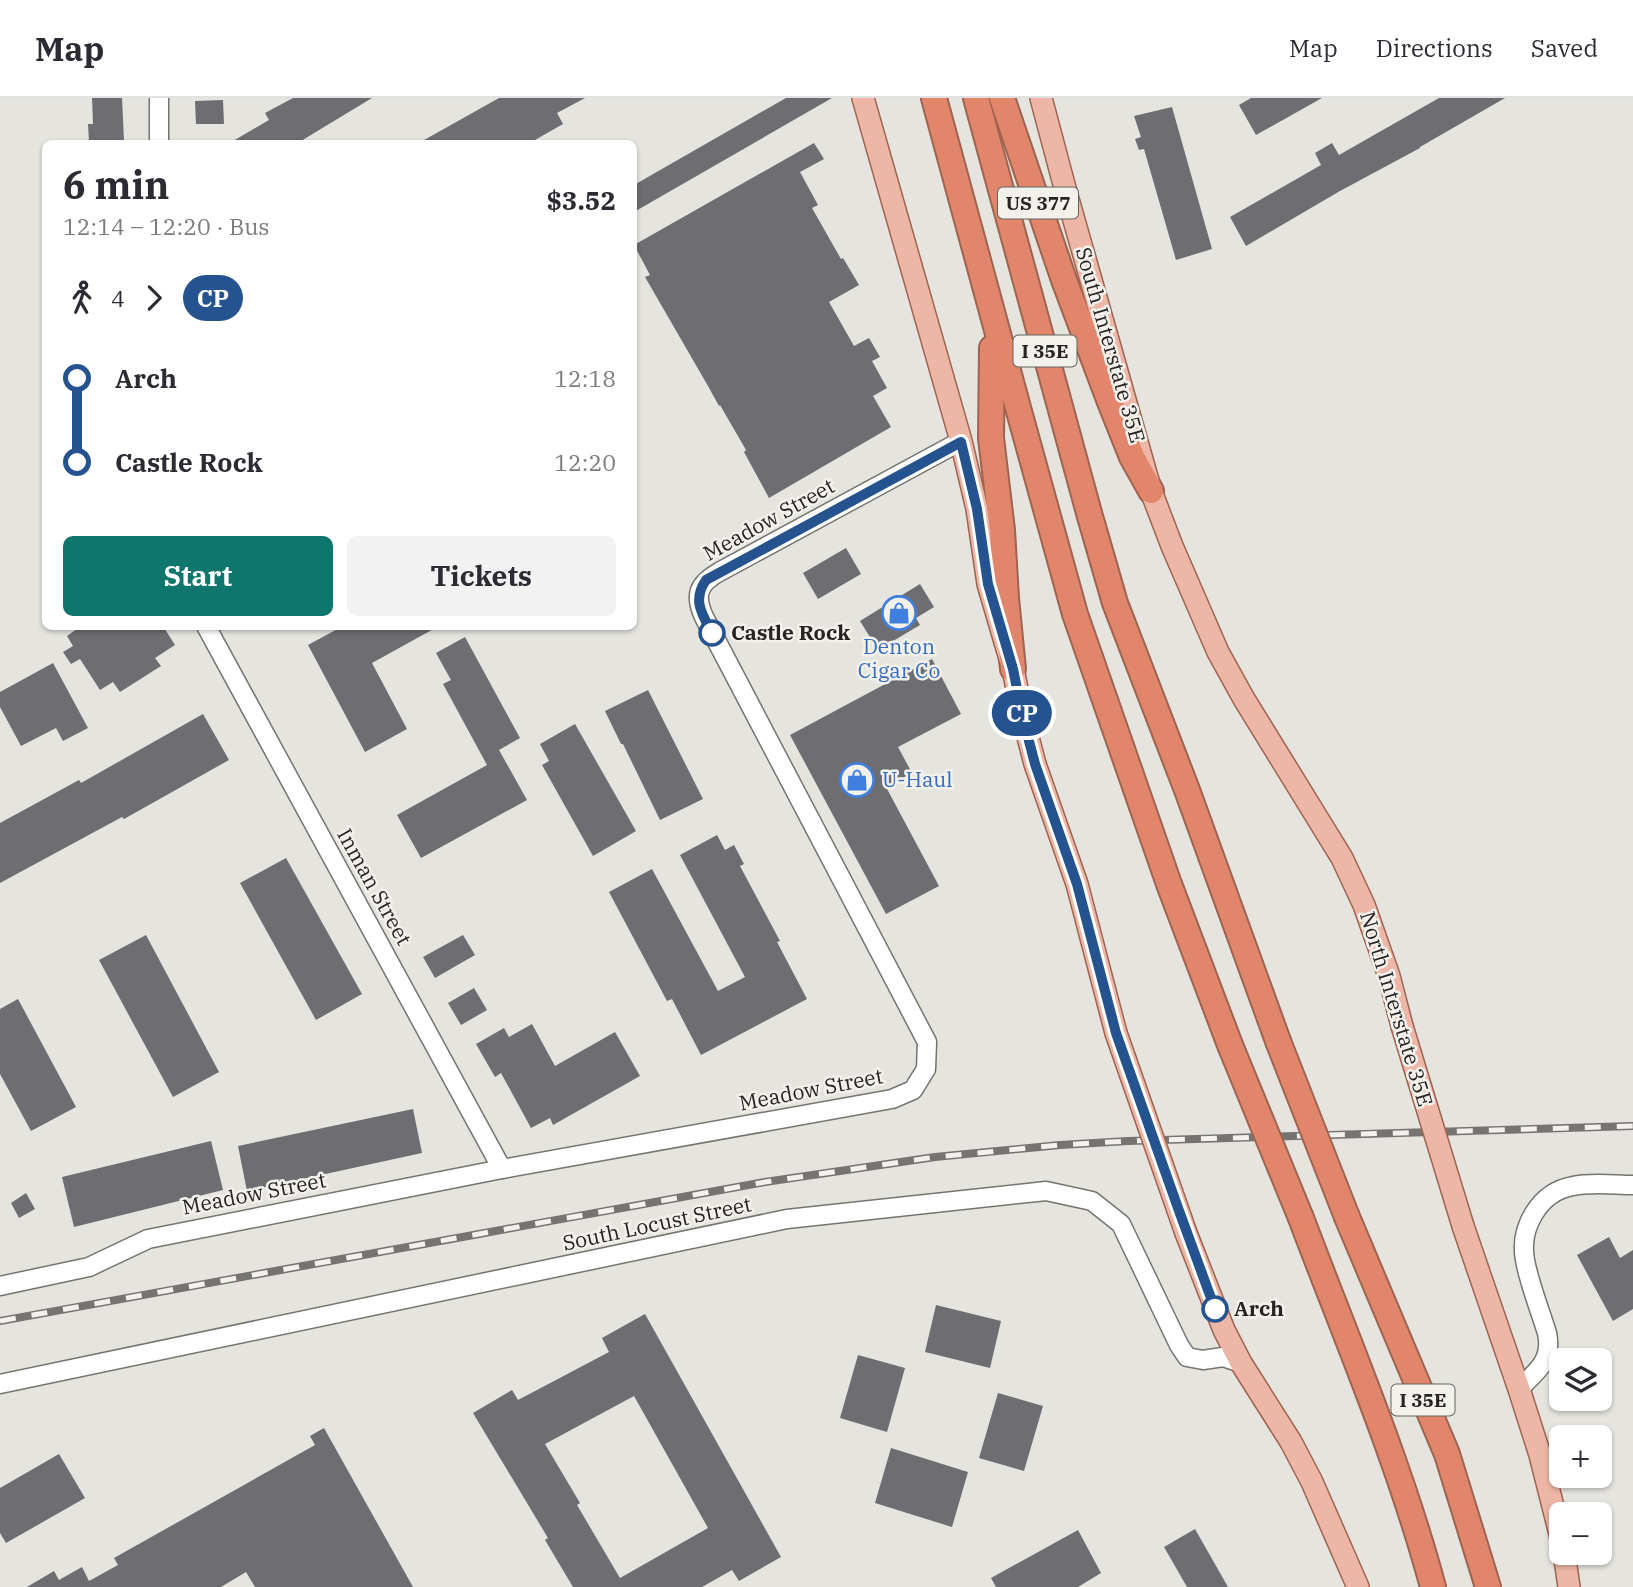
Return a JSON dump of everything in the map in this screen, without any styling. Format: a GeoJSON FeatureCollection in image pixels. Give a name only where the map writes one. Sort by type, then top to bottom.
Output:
{"type":"FeatureCollection","features":[{"type":"Feature","properties":{"kind":"highway","name":"I 35E"},"geometry":{"type":"LineString","coordinates":[[934,98],[1075,614],[1169,884],[1389,1449],[1433,1587]]}},
{"type":"Feature","properties":{"kind":"highway","name":"I 35E"},"geometry":{"type":"LineString","coordinates":[[976,98],[1115,603],[1278,1041],[1347,1217],[1447,1454],[1488,1587]]}},
{"type":"Feature","properties":{"kind":"highway","name":"US 377"},"geometry":{"type":"LineString","coordinates":[[1002,98],[1064,280],[1110,402],[1132,457],[1155,501]]}},
{"type":"Feature","properties":{"kind":"highway"},"geometry":{"type":"LineString","coordinates":[[992,316],[991,438],[1002,530],[1013,669]]}},
{"type":"Feature","properties":{"kind":"main road"},"geometry":{"type":"LineString","coordinates":[[863,98],[961,442],[977,509],[988,584],[1013,669],[1035,764],[1077,884],[1116,1033],[1186,1233],[1224,1330],[1312,1482],[1358,1587]]}},
{"type":"Feature","properties":{"kind":"main road","name":"South Interstate 35E"},"geometry":{"type":"LineString","coordinates":[[1041,98],[1155,501]]}},
{"type":"Feature","properties":{"kind":"main road","name":"North Interstate 35E"},"geometry":{"type":"LineString","coordinates":[[1155,501],[1218,652],[1342,858],[1364,905],[1389,976],[1463,1226],[1519,1388],[1552,1502]]}},
{"type":"Feature","properties":{"kind":"main road"},"geometry":{"type":"LineString","coordinates":[[1566,1565],[1569,1587]]}},
{"type":"Feature","properties":{"kind":"street"},"geometry":{"type":"LineString","coordinates":[[159,98],[159,140]]}},
{"type":"Feature","properties":{"kind":"street","name":"Meadow Street"},"geometry":{"type":"LineString","coordinates":[[0,1286],[89,1267],[148,1239],[502,1169],[892,1099],[913,1090],[926,1069],[927,1042],[704,617],[700,607],[700,589],[706,580],[719,572],[961,442]]}},
{"type":"Feature","properties":{"kind":"street","name":"Inman Street"},"geometry":{"type":"LineString","coordinates":[[208,630],[502,1169]]}},
{"type":"Feature","properties":{"kind":"street"},"geometry":{"type":"LineString","coordinates":[[1519,1388],[1543,1364],[1549,1352],[1547,1333],[1525,1259],[1525,1236],[1532,1215],[1546,1199],[1574,1185],[1633,1185]]}},
{"type":"Feature","properties":{"kind":"street","name":"South Locust Street"},"geometry":{"type":"LineString","coordinates":[[0,1384],[788,1219],[1046,1191],[1092,1201],[1121,1224],[1179,1346],[1187,1357],[1203,1360],[1223,1357],[1241,1363]]}},
{"type":"Feature","properties":{"kind":"building"},"geometry":{"type":"Polygon","coordinates":[[[92,98],[122,98],[124,140],[89,140],[88,124],[93,124],[92,98]]]}},
{"type":"Feature","properties":{"kind":"building"},"geometry":{"type":"Polygon","coordinates":[[[293,98],[372,98],[303,140],[235,140],[269,120],[265,113],[293,98]]]}},
{"type":"Feature","properties":{"kind":"building"},"geometry":{"type":"Polygon","coordinates":[[[499,98],[585,98],[557,113],[563,124],[535,140],[424,140],[499,98]]]}},
{"type":"Feature","properties":{"kind":"building"},"geometry":{"type":"Polygon","coordinates":[[[786,98],[832,98],[637,210],[637,183],[786,98]]]}},
{"type":"Feature","properties":{"kind":"building"},"geometry":{"type":"Polygon","coordinates":[[[1251,98],[1322,98],[1256,135],[1239,105],[1251,98]]]}},
{"type":"Feature","properties":{"kind":"building"},"geometry":{"type":"Polygon","coordinates":[[[1439,98],[1505,98],[1246,246],[1230,217],[1321,165],[1315,153],[1332,143],[1339,155],[1439,98]]]}},
{"type":"Feature","properties":{"kind":"building"},"geometry":{"type":"Polygon","coordinates":[[[223,100],[224,124],[196,124],[195,101],[223,100]]]}},
{"type":"Feature","properties":{"kind":"building"},"geometry":{"type":"Polygon","coordinates":[[[1172,107],[1212,249],[1176,260],[1144,149],[1139,150],[1135,139],[1141,137],[1134,116],[1172,107]]]}},
{"type":"Feature","properties":{"kind":"building"},"geometry":{"type":"Polygon","coordinates":[[[814,143],[824,159],[800,172],[818,205],[812,208],[859,285],[829,302],[854,346],[869,338],[880,357],[872,361],[887,388],[873,396],[891,427],[769,498],[744,452],[746,450],[645,277],[650,275],[637,251],[637,243],[814,143]]]}},
{"type":"Feature","properties":{"kind":"building"},"geometry":{"type":"Polygon","coordinates":[[[846,548],[861,574],[818,599],[803,573],[846,548]]]}},
{"type":"Feature","properties":{"kind":"building","name":"Denton Cigar Co"},"geometry":{"type":"Polygon","coordinates":[[[920,584],[934,607],[916,618],[920,625],[878,650],[860,621],[920,584]]]}},
{"type":"Feature","properties":{"kind":"building"},"geometry":{"type":"Polygon","coordinates":[[[75,630],[166,630],[175,645],[155,658],[161,666],[120,692],[113,682],[100,690],[80,659],[71,664],[63,652],[73,646],[67,636],[75,630]]]}},
{"type":"Feature","properties":{"kind":"building"},"geometry":{"type":"Polygon","coordinates":[[[336,630],[432,630],[372,663],[407,729],[365,752],[308,645],[336,630]]]}},
{"type":"Feature","properties":{"kind":"building"},"geometry":{"type":"Polygon","coordinates":[[[465,637],[520,738],[499,750],[527,800],[421,858],[397,815],[487,765],[443,684],[451,680],[436,653],[465,637]]]}},
{"type":"Feature","properties":{"kind":"building","name":"U-Haul"},"geometry":{"type":"Polygon","coordinates":[[[932,659],[961,714],[898,747],[912,773],[886,787],[939,886],[886,914],[790,735],[932,659]]]}},
{"type":"Feature","properties":{"kind":"building"},"geometry":{"type":"Polygon","coordinates":[[[53,663],[88,728],[63,741],[56,728],[21,746],[0,707],[0,692],[53,663]]]}},
{"type":"Feature","properties":{"kind":"building"},"geometry":{"type":"Polygon","coordinates":[[[648,690],[703,799],[660,820],[605,711],[648,690]]]}},
{"type":"Feature","properties":{"kind":"building"},"geometry":{"type":"Polygon","coordinates":[[[203,714],[229,760],[124,819],[122,817],[0,883],[0,823],[79,780],[81,783],[203,714]]]}},
{"type":"Feature","properties":{"kind":"building"},"geometry":{"type":"Polygon","coordinates":[[[575,724],[636,831],[593,856],[542,765],[549,761],[540,744],[575,724]]]}},
{"type":"Feature","properties":{"kind":"building"},"geometry":{"type":"Polygon","coordinates":[[[717,835],[725,850],[734,845],[744,864],[740,866],[807,999],[701,1055],[672,999],[667,1001],[609,892],[652,869],[718,991],[745,977],[680,855],[717,835]]]}},
{"type":"Feature","properties":{"kind":"building"},"geometry":{"type":"Polygon","coordinates":[[[286,858],[362,994],[316,1020],[240,883],[286,858]]]}},
{"type":"Feature","properties":{"kind":"building"},"geometry":{"type":"Polygon","coordinates":[[[146,935],[219,1072],[173,1097],[99,960],[146,935]]]}},
{"type":"Feature","properties":{"kind":"building"},"geometry":{"type":"Polygon","coordinates":[[[463,935],[475,955],[435,978],[423,957],[463,935]]]}},
{"type":"Feature","properties":{"kind":"building"},"geometry":{"type":"Polygon","coordinates":[[[474,988],[487,1010],[461,1025],[448,1003],[474,988]]]}},
{"type":"Feature","properties":{"kind":"building"},"geometry":{"type":"Polygon","coordinates":[[[18,999],[76,1107],[31,1131],[0,1074],[0,1009],[18,999]]]}},
{"type":"Feature","properties":{"kind":"building"},"geometry":{"type":"Polygon","coordinates":[[[532,1024],[555,1066],[615,1032],[640,1076],[553,1125],[550,1118],[531,1128],[501,1073],[495,1077],[476,1044],[504,1028],[509,1037],[532,1024]]]}},
{"type":"Feature","properties":{"kind":"building"},"geometry":{"type":"Polygon","coordinates":[[[413,1109],[422,1153],[247,1191],[238,1146],[413,1109]]]}},
{"type":"Feature","properties":{"kind":"building"},"geometry":{"type":"Polygon","coordinates":[[[211,1141],[223,1190],[74,1227],[62,1177],[211,1141]]]}},
{"type":"Feature","properties":{"kind":"building"},"geometry":{"type":"Polygon","coordinates":[[[26,1193],[35,1209],[19,1218],[11,1203],[26,1193]]]}},
{"type":"Feature","properties":{"kind":"building"},"geometry":{"type":"Polygon","coordinates":[[[1609,1237],[1620,1258],[1633,1250],[1633,1309],[1613,1321],[1577,1255],[1609,1237]]]}},
{"type":"Feature","properties":{"kind":"building"},"geometry":{"type":"Polygon","coordinates":[[[936,1305],[1001,1321],[990,1368],[925,1352],[936,1305]]]}},
{"type":"Feature","properties":{"kind":"building"},"geometry":{"type":"Polygon","coordinates":[[[645,1314],[781,1557],[739,1581],[732,1570],[702,1587],[573,1587],[545,1540],[548,1538],[473,1413],[512,1390],[518,1400],[609,1352],[602,1338],[645,1314]],[[634,1396],[545,1444],[620,1578],[708,1528],[634,1396]]]}},
{"type":"Feature","properties":{"kind":"building"},"geometry":{"type":"Polygon","coordinates":[[[858,1355],[905,1368],[887,1432],[840,1418],[858,1355]]]}},
{"type":"Feature","properties":{"kind":"building"},"geometry":{"type":"Polygon","coordinates":[[[998,1393],[1043,1406],[1024,1471],[979,1458],[998,1393]]]}},
{"type":"Feature","properties":{"kind":"building"},"geometry":{"type":"Polygon","coordinates":[[[324,1428],[413,1587],[255,1587],[246,1572],[221,1587],[27,1587],[54,1571],[59,1580],[82,1567],[89,1581],[118,1565],[114,1558],[315,1445],[310,1436],[324,1428]]]}},
{"type":"Feature","properties":{"kind":"building"},"geometry":{"type":"Polygon","coordinates":[[[891,1448],[968,1472],[952,1527],[875,1503],[891,1448]]]}},
{"type":"Feature","properties":{"kind":"building"},"geometry":{"type":"Polygon","coordinates":[[[59,1454],[85,1498],[6,1543],[0,1533],[0,1488],[59,1454]]]}},
{"type":"Feature","properties":{"kind":"building"},"geometry":{"type":"Polygon","coordinates":[[[1195,1529],[1228,1587],[1187,1587],[1164,1547],[1195,1529]]]}},
{"type":"Feature","properties":{"kind":"building"},"geometry":{"type":"Polygon","coordinates":[[[1078,1530],[1101,1573],[1078,1587],[996,1587],[991,1578],[1078,1530]]]}},
{"type":"Feature","properties":{"kind":"railway"},"geometry":{"type":"LineString","coordinates":[[0,1321],[765,1182],[935,1157],[1128,1141],[1633,1126]]}},
{"type":"Feature","properties":{"kind":"bus line","name":"CP"},"geometry":{"type":"LineString","coordinates":[[712,633],[700,607],[700,589],[706,580],[961,442],[977,509],[988,584],[1013,669],[1035,764],[1077,884],[1116,1033],[1215,1309]]}},
{"type":"Feature","properties":{"kind":"place","name":"Denton Cigar Co"},"geometry":{"type":"Point","coordinates":[899,613]}},
{"type":"Feature","properties":{"kind":"place","name":"Castle Rock"},"geometry":{"type":"Point","coordinates":[712,633]}},
{"type":"Feature","properties":{"kind":"place","name":"U-Haul"},"geometry":{"type":"Point","coordinates":[857,780]}},
{"type":"Feature","properties":{"kind":"place","name":"Arch"},"geometry":{"type":"Point","coordinates":[1215,1309]}}]}
